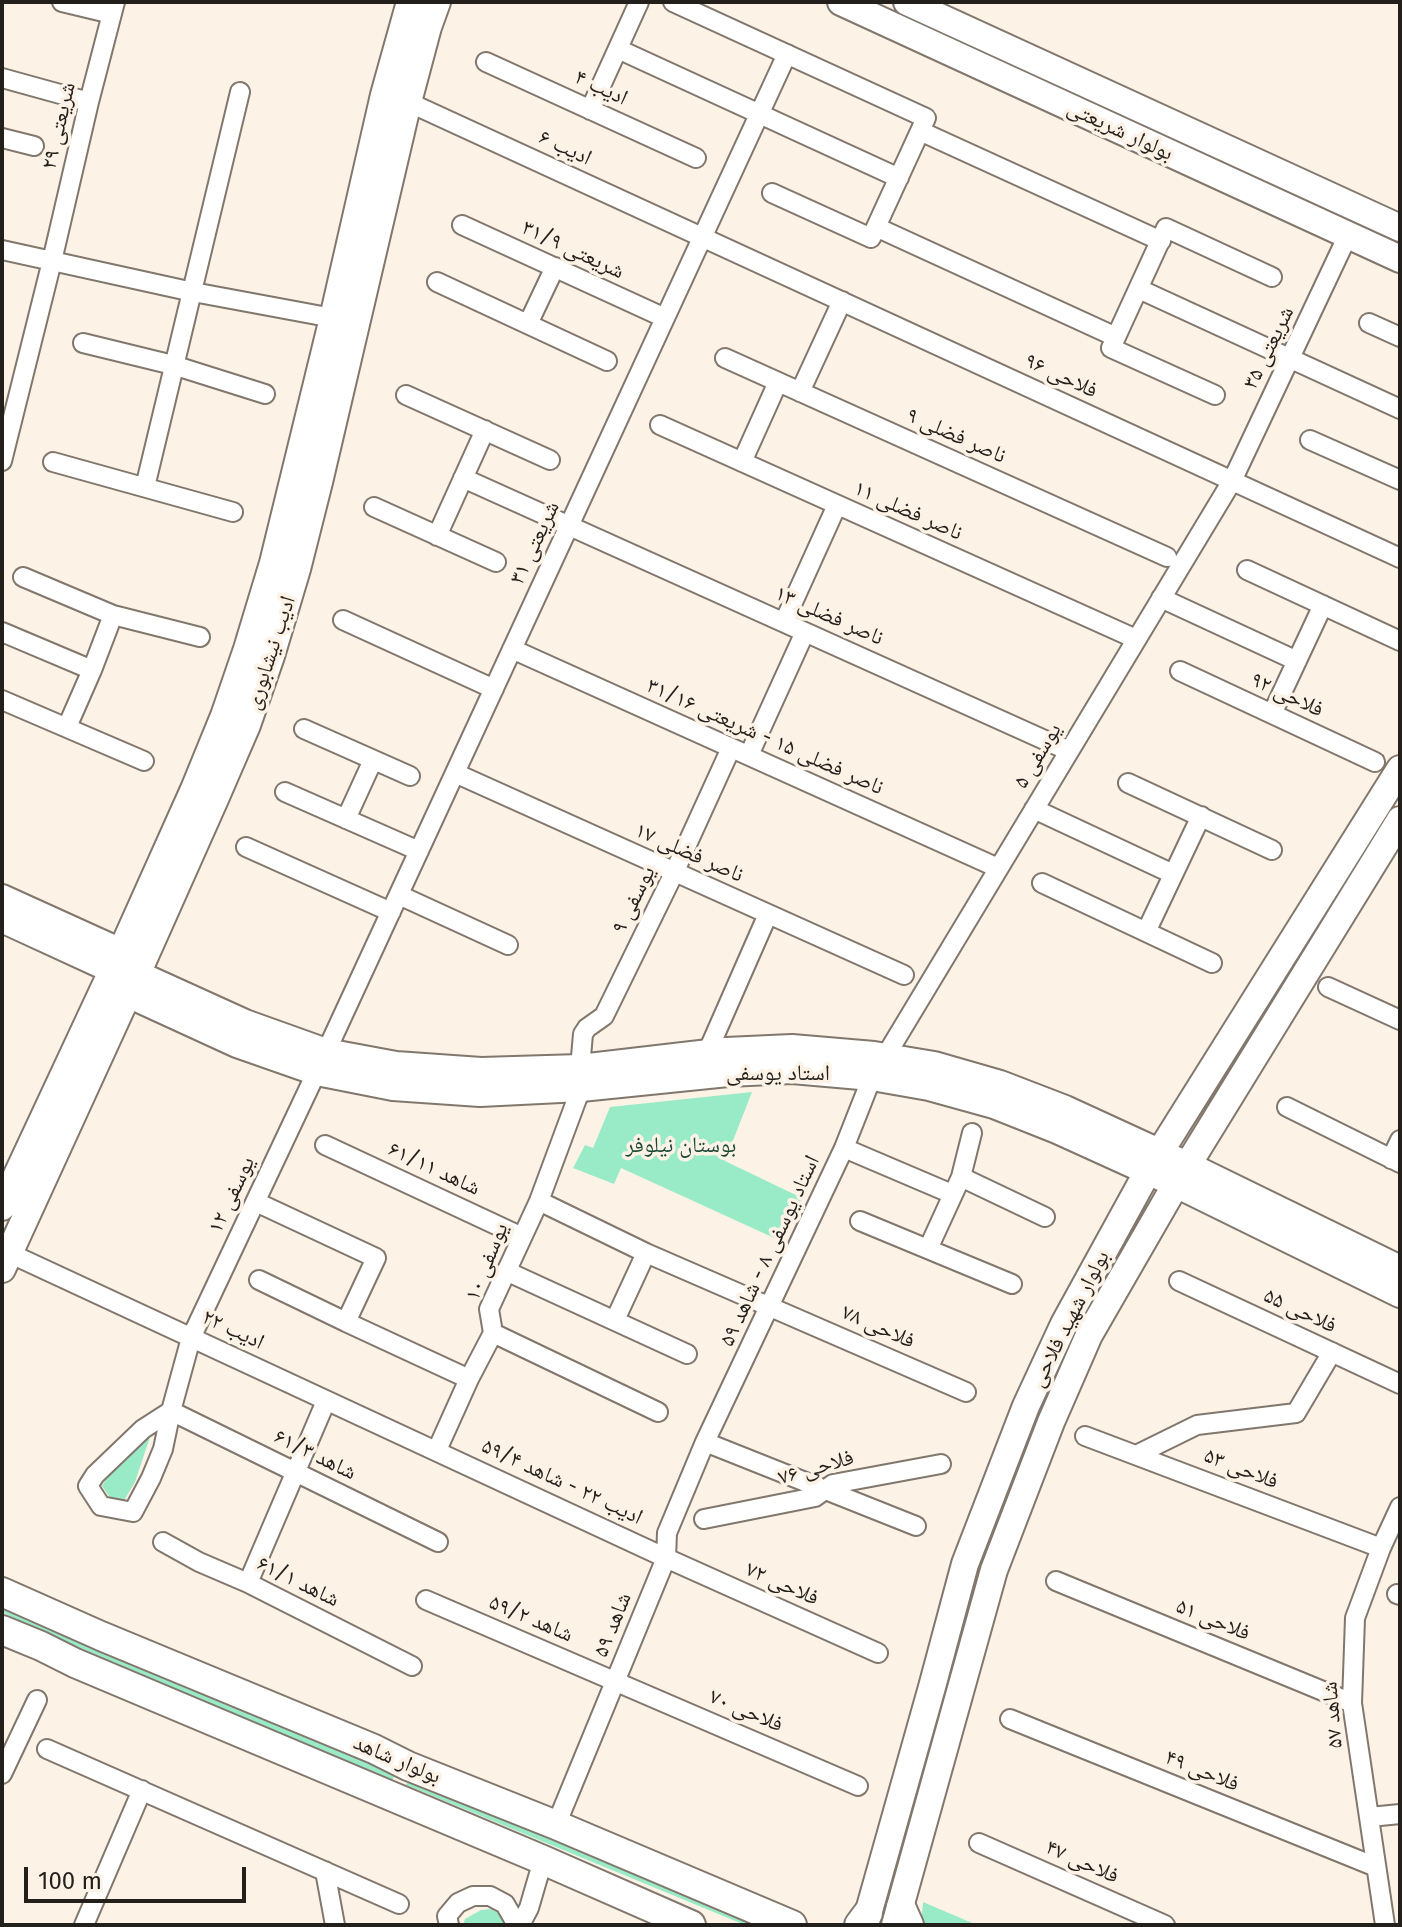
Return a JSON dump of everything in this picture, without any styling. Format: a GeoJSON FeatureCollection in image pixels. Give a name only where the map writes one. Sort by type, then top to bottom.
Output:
{"type":"FeatureCollection","features":[{"type":"Feature","properties":{"kind":"main road","name":"ادیب نیشابوری"},"geometry":{"type":"LineString","coordinates":[[285,566],[333,318],[384,95],[410,2]]}},
{"type":"Feature","properties":{"kind":"main road","name":"ادیب نیشابوری"},"geometry":{"type":"LineString","coordinates":[[6,1261],[125,972],[247,649],[285,566],[347,371],[408,102],[437,2]]}},
{"type":"Feature","properties":{"kind":"main road","name":"بولوار شریعتی"},"geometry":{"type":"LineString","coordinates":[[841,2],[1400,259]]}},
{"type":"Feature","properties":{"kind":"main road","name":"بولوار شریعتی"},"geometry":{"type":"LineString","coordinates":[[907,2],[1400,228]]}},
{"type":"Feature","properties":{"kind":"main road","name":"بولوار شهید فلاحی"},"geometry":{"type":"LineString","coordinates":[[864,1921],[965,1564],[1026,1406],[1064,1324],[1154,1162],[1400,769]]}},
{"type":"Feature","properties":{"kind":"main road","name":"بولوار شهید فلاحی"},"geometry":{"type":"LineString","coordinates":[[902,1919],[994,1570],[1026,1483],[1089,1335],[1181,1174],[1400,820]]}},
{"type":"Feature","properties":{"kind":"main road"},"geometry":{"type":"LineString","coordinates":[[2,898],[125,972]]}},
{"type":"Feature","properties":{"kind":"main road"},"geometry":{"type":"LineString","coordinates":[[2,919],[125,972]]}},
{"type":"Feature","properties":{"kind":"main road","name":"ادیب نیشابوری"},"geometry":{"type":"LineString","coordinates":[[2,1207],[125,972]]}},
{"type":"Feature","properties":{"kind":"main road","name":"استاد یوسفی"},"geometry":{"type":"LineString","coordinates":[[125,972],[237,1044],[322,1062],[393,1087],[480,1093],[580,1078],[707,1053],[792,1048],[878,1067],[1154,1162],[1400,1269]]}},
{"type":"Feature","properties":{"kind":"main road","name":"استاد یوسفی"},"geometry":{"type":"LineString","coordinates":[[580,1078],[878,1067]]}},
{"type":"Feature","properties":{"kind":"main road","name":"استاد یوسفی"},"geometry":{"type":"LineString","coordinates":[[1181,1174],[1400,1294]]}},
{"type":"Feature","properties":{"kind":"main road","name":"بولوار شاهد"},"geometry":{"type":"LineString","coordinates":[[2,1592],[408,1766],[792,1925]]}},
{"type":"Feature","properties":{"kind":"main road","name":"بولوار شاهد"},"geometry":{"type":"LineString","coordinates":[[2,1630],[691,1925]]}},
{"type":"Feature","properties":{"kind":"street"},"geometry":{"type":"LineString","coordinates":[[62,2],[114,8]]}},
{"type":"Feature","properties":{"kind":"street"},"geometry":{"type":"LineString","coordinates":[[590,110],[639,2]]}},
{"type":"Feature","properties":{"kind":"street"},"geometry":{"type":"LineString","coordinates":[[673,2],[787,54],[923,124],[1163,235],[1272,277]]}},
{"type":"Feature","properties":{"kind":"street","name":"شریعتی ۲۹"},"geometry":{"type":"LineString","coordinates":[[2,461],[7,425],[52,261],[114,8]]}},
{"type":"Feature","properties":{"kind":"street"},"geometry":{"type":"LineString","coordinates":[[618,49],[899,178]]}},
{"type":"Feature","properties":{"kind":"street","name":"شریعتی ۳۱"},"geometry":{"type":"LineString","coordinates":[[322,1062],[787,54]]}},
{"type":"Feature","properties":{"kind":"street","name":"ادیب ۴"},"geometry":{"type":"LineString","coordinates":[[486,62],[696,158]]}},
{"type":"Feature","properties":{"kind":"street"},"geometry":{"type":"LineString","coordinates":[[2,78],[89,102]]}},
{"type":"Feature","properties":{"kind":"street"},"geometry":{"type":"LineString","coordinates":[[145,487],[240,92]]}},
{"type":"Feature","properties":{"kind":"street","name":"ادیب ۶"},"geometry":{"type":"LineString","coordinates":[[408,102],[703,237]]}},
{"type":"Feature","properties":{"kind":"street"},"geometry":{"type":"LineString","coordinates":[[873,233],[923,124]]}},
{"type":"Feature","properties":{"kind":"street"},"geometry":{"type":"LineString","coordinates":[[2,138],[34,146]]}},
{"type":"Feature","properties":{"kind":"street"},"geometry":{"type":"LineString","coordinates":[[772,193],[873,233],[1114,343],[1215,395]]}},
{"type":"Feature","properties":{"kind":"street","name":"شریعتی ۳۱/۹"},"geometry":{"type":"LineString","coordinates":[[462,225],[665,318]]}},
{"type":"Feature","properties":{"kind":"street"},"geometry":{"type":"LineString","coordinates":[[1114,343],[1163,235]]}},
{"type":"Feature","properties":{"kind":"street","name":"شریعتی ۳۵"},"geometry":{"type":"LineString","coordinates":[[1232,481],[1348,235]]}},
{"type":"Feature","properties":{"kind":"street","name":"فلاحی ۹۶"},"geometry":{"type":"LineString","coordinates":[[703,237],[1400,558]]}},
{"type":"Feature","properties":{"kind":"street"},"geometry":{"type":"LineString","coordinates":[[2,250],[193,292],[333,318]]}},
{"type":"Feature","properties":{"kind":"street"},"geometry":{"type":"LineString","coordinates":[[528,324],[555,267]]}},
{"type":"Feature","properties":{"kind":"street"},"geometry":{"type":"LineString","coordinates":[[437,282],[607,361]]}},
{"type":"Feature","properties":{"kind":"street"},"geometry":{"type":"LineString","coordinates":[[1139,289],[1400,409]]}},
{"type":"Feature","properties":{"kind":"street"},"geometry":{"type":"LineString","coordinates":[[800,392],[842,301]]}},
{"type":"Feature","properties":{"kind":"street"},"geometry":{"type":"LineString","coordinates":[[1369,323],[1400,337]]}},
{"type":"Feature","properties":{"kind":"street"},"geometry":{"type":"LineString","coordinates":[[83,343],[173,365],[265,394]]}},
{"type":"Feature","properties":{"kind":"street","name":"ناصر فضلی ۹"},"geometry":{"type":"LineString","coordinates":[[725,358],[1167,557]]}},
{"type":"Feature","properties":{"kind":"street"},"geometry":{"type":"LineString","coordinates":[[742,462],[778,382]]}},
{"type":"Feature","properties":{"kind":"street"},"geometry":{"type":"LineString","coordinates":[[406,395],[550,460]]}},
{"type":"Feature","properties":{"kind":"street","name":"ناصر فضلی ۱۱"},"geometry":{"type":"LineString","coordinates":[[660,425],[1136,639]]}},
{"type":"Feature","properties":{"kind":"street"},"geometry":{"type":"LineString","coordinates":[[437,536],[485,430]]}},
{"type":"Feature","properties":{"kind":"street"},"geometry":{"type":"LineString","coordinates":[[1310,440],[1400,480]]}},
{"type":"Feature","properties":{"kind":"street"},"geometry":{"type":"LineString","coordinates":[[53,462],[233,512]]}},
{"type":"Feature","properties":{"kind":"street","name":"ناصر فضلی ۱۳"},"geometry":{"type":"LineString","coordinates":[[463,478],[1069,751]]}},
{"type":"Feature","properties":{"kind":"street","name":"یوسفی ۵"},"geometry":{"type":"LineString","coordinates":[[878,1067],[1232,481]]}},
{"type":"Feature","properties":{"kind":"street"},"geometry":{"type":"LineString","coordinates":[[784,622],[837,505]]}},
{"type":"Feature","properties":{"kind":"street"},"geometry":{"type":"LineString","coordinates":[[374,507],[496,562]]}},
{"type":"Feature","properties":{"kind":"street"},"geometry":{"type":"LineString","coordinates":[[1247,570],[1400,641]]}},
{"type":"Feature","properties":{"kind":"street"},"geometry":{"type":"LineString","coordinates":[[23,577],[113,615],[200,637]]}},
{"type":"Feature","properties":{"kind":"street"},"geometry":{"type":"LineString","coordinates":[[1161,598],[1297,661]]}},
{"type":"Feature","properties":{"kind":"street"},"geometry":{"type":"LineString","coordinates":[[1272,714],[1323,605]]}},
{"type":"Feature","properties":{"kind":"street"},"geometry":{"type":"LineString","coordinates":[[67,727],[113,615]]}},
{"type":"Feature","properties":{"kind":"street"},"geometry":{"type":"LineString","coordinates":[[343,620],[494,689]]}},
{"type":"Feature","properties":{"kind":"street"},"geometry":{"type":"LineString","coordinates":[[2,632],[92,670]]}},
{"type":"Feature","properties":{"kind":"street"},"geometry":{"type":"LineString","coordinates":[[749,755],[805,632]]}},
{"type":"Feature","properties":{"kind":"street","name":"ناصر فضلی ۱۵ - شریعتی ۳۱/۱۶"},"geometry":{"type":"LineString","coordinates":[[512,649],[998,868]]}},
{"type":"Feature","properties":{"kind":"street","name":"فلاحی ۹۲"},"geometry":{"type":"LineString","coordinates":[[1180,671],[1375,762]]}},
{"type":"Feature","properties":{"kind":"street"},"geometry":{"type":"LineString","coordinates":[[2,700],[144,761]]}},
{"type":"Feature","properties":{"kind":"street"},"geometry":{"type":"LineString","coordinates":[[304,729],[410,776]]}},
{"type":"Feature","properties":{"kind":"street","name":"یوسفی ۹"},"geometry":{"type":"LineString","coordinates":[[580,1078],[585,1031],[604,1016],[731,748]]}},
{"type":"Feature","properties":{"kind":"street"},"geometry":{"type":"LineString","coordinates":[[346,819],[373,760]]}},
{"type":"Feature","properties":{"kind":"street","name":"ناصر فضلی ۱۷"},"geometry":{"type":"LineString","coordinates":[[455,773],[904,975]]}},
{"type":"Feature","properties":{"kind":"street"},"geometry":{"type":"LineString","coordinates":[[1128,783],[1272,850]]}},
{"type":"Feature","properties":{"kind":"street"},"geometry":{"type":"LineString","coordinates":[[285,792],[419,851]]}},
{"type":"Feature","properties":{"kind":"street"},"geometry":{"type":"LineString","coordinates":[[1034,809],[1173,874]]}},
{"type":"Feature","properties":{"kind":"street"},"geometry":{"type":"LineString","coordinates":[[1146,932],[1201,816]]}},
{"type":"Feature","properties":{"kind":"street"},"geometry":{"type":"LineString","coordinates":[[246,847],[508,945]]}},
{"type":"Feature","properties":{"kind":"street"},"geometry":{"type":"LineString","coordinates":[[1042,883],[1212,963]]}},
{"type":"Feature","properties":{"kind":"street"},"geometry":{"type":"LineString","coordinates":[[707,1053],[768,914]]}},
{"type":"Feature","properties":{"kind":"street"},"geometry":{"type":"LineString","coordinates":[[1328,987],[1400,1020]]}},
{"type":"Feature","properties":{"kind":"street","name":"یوسفی ۱۲"},"geometry":{"type":"LineString","coordinates":[[171,1411],[143,1429],[95,1475],[88,1486],[101,1506],[133,1512],[151,1478],[163,1449],[191,1338],[322,1062]]}},
{"type":"Feature","properties":{"kind":"street","name":"استاد یوسفی ۸ - شاهد ۵۹"},"geometry":{"type":"LineString","coordinates":[[705,1442],[844,1148],[878,1067]]}},
{"type":"Feature","properties":{"kind":"street","name":"یوسفی ۱۰"},"geometry":{"type":"LineString","coordinates":[[437,1450],[493,1333],[489,1309],[539,1201],[580,1078]]}},
{"type":"Feature","properties":{"kind":"street"},"geometry":{"type":"LineString","coordinates":[[1287,1107],[1396,1161],[1400,1140]]}},
{"type":"Feature","properties":{"kind":"street"},"geometry":{"type":"LineString","coordinates":[[928,1249],[961,1177],[972,1133]]}},
{"type":"Feature","properties":{"kind":"street","name":"شاهد ۶۱/۱۱"},"geometry":{"type":"LineString","coordinates":[[325,1145],[522,1237]]}},
{"type":"Feature","properties":{"kind":"street"},"geometry":{"type":"LineString","coordinates":[[844,1148],[952,1194]]}},
{"type":"Feature","properties":{"kind":"street"},"geometry":{"type":"LineString","coordinates":[[961,1177],[1045,1217]]}},
{"type":"Feature","properties":{"kind":"street","name":"فلاحی ۷۸"},"geometry":{"type":"LineString","coordinates":[[539,1201],[646,1253],[966,1392]]}},
{"type":"Feature","properties":{"kind":"street"},"geometry":{"type":"LineString","coordinates":[[256,1202],[376,1258],[346,1322]]}},
{"type":"Feature","properties":{"kind":"street"},"geometry":{"type":"LineString","coordinates":[[860,1221],[1012,1284]]}},
{"type":"Feature","properties":{"kind":"street"},"geometry":{"type":"LineString","coordinates":[[615,1320],[646,1253]]}},
{"type":"Feature","properties":{"kind":"street","name":"ادیب ۲۲"},"geometry":{"type":"LineString","coordinates":[[6,1261],[191,1338],[437,1450]]}},
{"type":"Feature","properties":{"kind":"street"},"geometry":{"type":"LineString","coordinates":[[506,1271],[687,1354]]}},
{"type":"Feature","properties":{"kind":"street"},"geometry":{"type":"LineString","coordinates":[[259,1280],[469,1379]]}},
{"type":"Feature","properties":{"kind":"street","name":"فلاحی ۵۵"},"geometry":{"type":"LineString","coordinates":[[1179,1281],[1400,1384]]}},
{"type":"Feature","properties":{"kind":"street"},"geometry":{"type":"LineString","coordinates":[[493,1333],[658,1412]]}},
{"type":"Feature","properties":{"kind":"street"},"geometry":{"type":"LineString","coordinates":[[1136,1455],[1197,1425],[1296,1413],[1332,1352]]}},
{"type":"Feature","properties":{"kind":"street"},"geometry":{"type":"LineString","coordinates":[[248,1583],[326,1401]]}},
{"type":"Feature","properties":{"kind":"street","name":"شاهد ۶۱/۳"},"geometry":{"type":"LineString","coordinates":[[171,1411],[438,1542]]}},
{"type":"Feature","properties":{"kind":"street","name":"فلاحی ۵۳"},"geometry":{"type":"LineString","coordinates":[[1085,1436],[1381,1548]]}},
{"type":"Feature","properties":{"kind":"street"},"geometry":{"type":"LineString","coordinates":[[705,1442],[916,1526]]}},
{"type":"Feature","properties":{"kind":"street","name":"شاهد ۵۹"},"geometry":{"type":"LineString","coordinates":[[556,1825],[666,1558],[667,1533],[705,1442]]}},
{"type":"Feature","properties":{"kind":"street","name":"ادیب ۲۲ - شاهد ۵۹/۴"},"geometry":{"type":"LineString","coordinates":[[437,1450],[666,1558]]}},
{"type":"Feature","properties":{"kind":"street","name":"فلاحی ۷۶"},"geometry":{"type":"LineString","coordinates":[[704,1519],[815,1497],[833,1484],[941,1464]]}},
{"type":"Feature","properties":{"kind":"street","name":"شاهد ۵۷"},"geometry":{"type":"LineString","coordinates":[[1385,1925],[1352,1703],[1355,1618],[1400,1507]]}},
{"type":"Feature","properties":{"kind":"street","name":"شاهد ۶۱/۱"},"geometry":{"type":"LineString","coordinates":[[163,1542],[412,1666]]}},
{"type":"Feature","properties":{"kind":"street","name":"فلاحی ۷۲"},"geometry":{"type":"LineString","coordinates":[[666,1558],[878,1653]]}},
{"type":"Feature","properties":{"kind":"street","name":"فلاحی ۵۱"},"geometry":{"type":"LineString","coordinates":[[1056,1581],[1352,1703]]}},
{"type":"Feature","properties":{"kind":"street","name":"شاهد ۵۹/۲"},"geometry":{"type":"LineString","coordinates":[[426,1600],[616,1681]]}},
{"type":"Feature","properties":{"kind":"street","name":"فلاحی ۷۰"},"geometry":{"type":"LineString","coordinates":[[616,1681],[858,1786]]}},
{"type":"Feature","properties":{"kind":"street"},"geometry":{"type":"LineString","coordinates":[[2,1774],[37,1700]]}},
{"type":"Feature","properties":{"kind":"street","name":"فلاحی ۴۹"},"geometry":{"type":"LineString","coordinates":[[1010,1719],[1376,1867]]}},
{"type":"Feature","properties":{"kind":"street"},"geometry":{"type":"LineString","coordinates":[[47,1749],[399,1904]]}},
{"type":"Feature","properties":{"kind":"street"},"geometry":{"type":"LineString","coordinates":[[84,1925],[142,1790]]}},
{"type":"Feature","properties":{"kind":"street"},"geometry":{"type":"LineString","coordinates":[[1370,1817],[1400,1814]]}},
{"type":"Feature","properties":{"kind":"street","name":"فلاحی ۴۷"},"geometry":{"type":"LineString","coordinates":[[979,1843],[1165,1925]]}},
{"type":"Feature","properties":{"kind":"street"},"geometry":{"type":"LineString","coordinates":[[448,1921],[458,1903],[473,1896],[490,1896],[505,1904],[518,1925],[529,1908],[543,1860]]}},
{"type":"Feature","properties":{"kind":"street"},"geometry":{"type":"LineString","coordinates":[[325,1871],[335,1925]]}},
{"type":"Feature","properties":{"kind":"green space","name":"بوستان نیلوفر"},"geometry":{"type":"Polygon","coordinates":[[[752,1092],[725,1161],[802,1198],[783,1242],[621,1168],[614,1184],[573,1168],[585,1145],[593,1148],[610,1107],[752,1092]]]}},
{"type":"Feature","properties":{"kind":"green space"},"geometry":{"type":"Polygon","coordinates":[[[152,1431],[135,1482],[122,1504],[109,1496],[102,1486],[109,1474],[152,1431]]]}},
{"type":"Feature","properties":{"kind":"green space"},"geometry":{"type":"Polygon","coordinates":[[[2,1603],[396,1773],[392,1781],[242,1718],[32,1627],[2,1612],[2,1603]]]}},
{"type":"Feature","properties":{"kind":"green space"},"geometry":{"type":"Polygon","coordinates":[[[409,1778],[767,1925],[745,1925],[406,1785],[409,1778]]]}},
{"type":"Feature","properties":{"kind":"green space"},"geometry":{"type":"Polygon","coordinates":[[[923,1902],[977,1925],[921,1925],[923,1902]]]}},
{"type":"Feature","properties":{"kind":"green space"},"geometry":{"type":"Polygon","coordinates":[[[491,1909],[506,1925],[463,1925],[465,1919],[481,1910],[491,1909]]]}}]}
